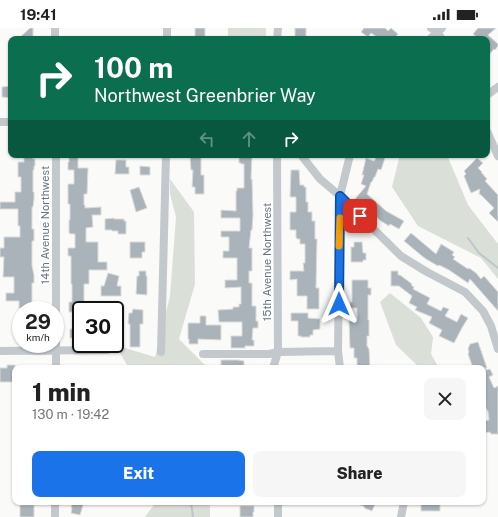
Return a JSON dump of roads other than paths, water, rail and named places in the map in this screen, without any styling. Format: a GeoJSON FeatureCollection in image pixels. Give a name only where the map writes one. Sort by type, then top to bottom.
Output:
{"type":"FeatureCollection","features":[{"type":"Feature","properties":{"kind":"street"},"geometry":{"type":"LineString","coordinates":[[490,93],[498,86]]}},
{"type":"Feature","properties":{"kind":"street"},"geometry":{"type":"LineString","coordinates":[[490,138],[498,156]]}},
{"type":"Feature","properties":{"kind":"street","name":"14th Avenue Northwest"},"geometry":{"type":"LineString","coordinates":[[56,158],[56,301]]}},
{"type":"Feature","properties":{"kind":"street"},"geometry":{"type":"LineString","coordinates":[[161,352],[166,158]]}},
{"type":"Feature","properties":{"kind":"street","name":"15th Avenue Northwest"},"geometry":{"type":"LineString","coordinates":[[274,365],[278,352],[277,158]]}},
{"type":"Feature","properties":{"kind":"street"},"geometry":{"type":"LineString","coordinates":[[303,158],[320,179],[340,196],[401,256],[465,292],[483,311],[491,326],[498,349]]}},
{"type":"Feature","properties":{"kind":"street"},"geometry":{"type":"LineString","coordinates":[[340,365],[338,351],[340,196],[349,158]]}},
{"type":"Feature","properties":{"kind":"street"},"geometry":{"type":"LineString","coordinates":[[0,350],[12,350]]}},
{"type":"Feature","properties":{"kind":"street"},"geometry":{"type":"LineString","coordinates":[[203,354],[269,354],[278,352],[338,351]]}},
{"type":"Feature","properties":{"kind":"street","name":"14th Avenue Northwest"},"geometry":{"type":"LineString","coordinates":[[56,353],[56,365]]}},
{"type":"Feature","properties":{"kind":"street"},"geometry":{"type":"LineString","coordinates":[[55,505],[55,517]]}},
{"type":"Feature","properties":{"kind":"street"},"geometry":{"type":"LineString","coordinates":[[278,505],[278,517]]}},
{"type":"Feature","properties":{"kind":"street"},"geometry":{"type":"LineString","coordinates":[[401,517],[403,505]]}},
{"type":"Feature","properties":{"kind":"waterway"},"geometry":{"type":"LineString","coordinates":[[468,238],[479,253],[498,268]]}},
{"type":"Feature","properties":{"kind":"waterway"},"geometry":{"type":"LineString","coordinates":[[191,505],[193,517]]}}]}
